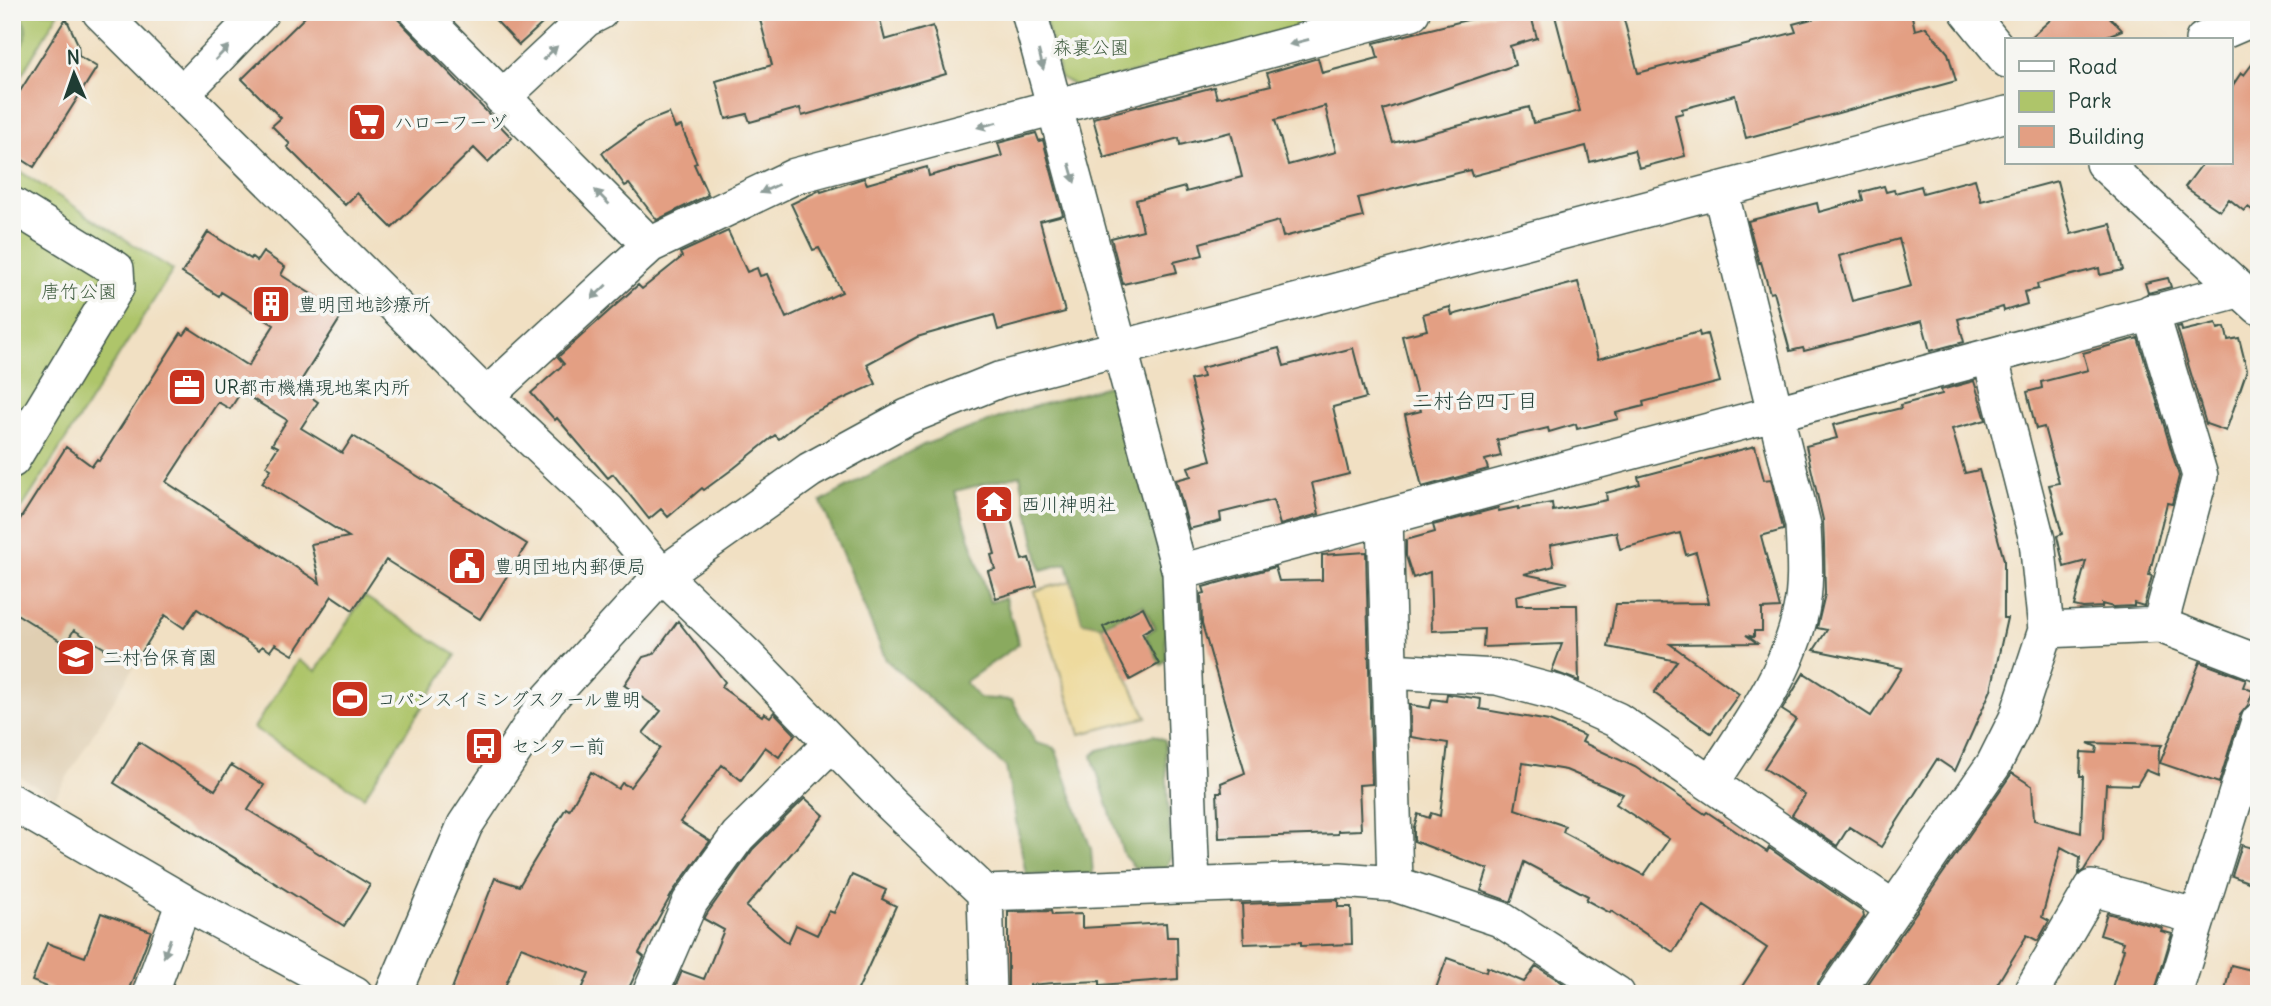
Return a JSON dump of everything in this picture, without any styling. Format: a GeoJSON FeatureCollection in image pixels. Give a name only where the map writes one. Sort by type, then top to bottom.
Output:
{"type":"FeatureCollection","features":[{"type":"Feature","properties":{"kind":"street"},"geometry":{"type":"LineString","coordinates":[[100,12],[486,396],[608,511],[662,575],[985,893],[988,994]]}},
{"type":"Feature","properties":{"kind":"street"},"geometry":{"type":"LineString","coordinates":[[182,94],[261,12]]}},
{"type":"Feature","properties":{"kind":"street"},"geometry":{"type":"LineString","coordinates":[[418,12],[650,245]]}},
{"type":"Feature","properties":{"kind":"street"},"geometry":{"type":"LineString","coordinates":[[502,98],[586,19],[600,12]]}},
{"type":"Feature","properties":{"kind":"street"},"geometry":{"type":"LineString","coordinates":[[1029,12],[1180,572],[1192,886]]}},
{"type":"Feature","properties":{"kind":"street"},"geometry":{"type":"LineString","coordinates":[[486,396],[650,245],[796,176],[1053,107],[1347,21],[1412,12]]}},
{"type":"Feature","properties":{"kind":"street"},"geometry":{"type":"LineString","coordinates":[[1969,12],[2005,57]]}},
{"type":"Feature","properties":{"kind":"street"},"geometry":{"type":"LineString","coordinates":[[2213,38],[2251,30]]}},
{"type":"Feature","properties":{"kind":"street"},"geometry":{"type":"LineString","coordinates":[[393,994],[465,825],[547,701],[662,575],[810,470],[907,417],[999,380],[2005,115]]}},
{"type":"Feature","properties":{"kind":"street"},"geometry":{"type":"LineString","coordinates":[[2104,164],[2248,298]]}},
{"type":"Feature","properties":{"kind":"street"},"geometry":{"type":"LineString","coordinates":[[1711,784],[1771,690],[1790,648],[1801,611],[1805,573],[1803,525],[1720,190]]}},
{"type":"Feature","properties":{"kind":"street"},"geometry":{"type":"LineString","coordinates":[[12,205],[116,269],[117,286],[12,460]]}},
{"type":"Feature","properties":{"kind":"street"},"geometry":{"type":"LineString","coordinates":[[1180,572],[2151,312],[2248,298]]}},
{"type":"Feature","properties":{"kind":"street"},"geometry":{"type":"LineString","coordinates":[[2151,312],[2200,476],[2160,625]]}},
{"type":"Feature","properties":{"kind":"street"},"geometry":{"type":"LineString","coordinates":[[1835,994],[1994,764],[2017,718],[2046,631],[2037,540],[1990,356]]}},
{"type":"Feature","properties":{"kind":"street"},"geometry":{"type":"LineString","coordinates":[[1385,517],[1395,884]]}},
{"type":"Feature","properties":{"kind":"street"},"geometry":{"type":"LineString","coordinates":[[2046,631],[2160,625],[2259,663]]}},
{"type":"Feature","properties":{"kind":"street"},"geometry":{"type":"LineString","coordinates":[[1389,671],[1497,677],[1557,693],[1617,720],[1893,908]]}},
{"type":"Feature","properties":{"kind":"street"},"geometry":{"type":"LineString","coordinates":[[2174,994],[2198,917],[2248,792],[2259,721]]}},
{"type":"Feature","properties":{"kind":"street"},"geometry":{"type":"LineString","coordinates":[[650,994],[690,902],[738,836],[831,744]]}},
{"type":"Feature","properties":{"kind":"street"},"geometry":{"type":"LineString","coordinates":[[12,802],[184,902],[355,994]]}},
{"type":"Feature","properties":{"kind":"street"},"geometry":{"type":"LineString","coordinates":[[985,893],[1340,880],[1395,884],[1500,919],[1617,994]]}},
{"type":"Feature","properties":{"kind":"street"},"geometry":{"type":"LineString","coordinates":[[2030,994],[2092,888],[2198,917]]}},
{"type":"Feature","properties":{"kind":"street"},"geometry":{"type":"LineString","coordinates":[[150,994],[184,902]]}},
{"type":"Feature","properties":{"kind":"shaded area","name":"二村台保育園"},"geometry":{"type":"Polygon","coordinates":[[[19,516],[168,611],[55,797],[12,772],[12,527],[19,516]]]}},
{"type":"Feature","properties":{"kind":"green space"},"geometry":{"type":"Polygon","coordinates":[[[12,12],[59,12],[12,91],[12,12]]]}},
{"type":"Feature","properties":{"kind":"green space"},"geometry":{"type":"Polygon","coordinates":[[[12,12],[23,21],[26,33],[22,46],[12,56],[12,12]]]}},
{"type":"Feature","properties":{"kind":"green space","name":"森裏公園"},"geometry":{"type":"Polygon","coordinates":[[[1043,12],[1332,12],[1326,23],[1078,87],[1061,78],[1043,12]]]}},
{"type":"Feature","properties":{"kind":"green space","name":"唐竹公園"},"geometry":{"type":"Polygon","coordinates":[[[21,172],[173,270],[12,524],[12,182],[14,183],[21,172]]]}},
{"type":"Feature","properties":{"kind":"green space"},"geometry":{"type":"Polygon","coordinates":[[[1115,384],[1164,571],[1166,659],[1161,665],[1145,635],[1155,628],[1143,605],[1101,626],[1082,622],[1067,563],[1041,570],[1020,475],[955,491],[990,602],[1005,598],[1019,644],[965,682],[979,698],[1012,700],[1036,743],[1055,748],[1091,849],[1093,874],[1026,875],[1006,767],[886,660],[821,502],[923,445],[1022,410],[1115,384]]]}},
{"type":"Feature","properties":{"kind":"green space","name":"コパンスイミングスクール豊明"},"geometry":{"type":"Polygon","coordinates":[[[364,596],[456,655],[364,797],[254,728],[298,660],[316,671],[364,596]]]}},
{"type":"Feature","properties":{"kind":"green space"},"geometry":{"type":"Polygon","coordinates":[[[1154,735],[1165,740],[1171,857],[1166,868],[1135,868],[1124,856],[1092,756],[1099,750],[1154,735]]]}},
{"type":"Feature","properties":{"kind":"sand"},"geometry":{"type":"Polygon","coordinates":[[[1071,581],[1082,622],[1101,626],[1147,717],[1080,734],[1034,591],[1071,581]]]}},
{"type":"Feature","properties":{"kind":"building","name":"ハローフーヅ"},"geometry":{"type":"Polygon","coordinates":[[[310,12],[391,12],[512,138],[488,162],[474,148],[392,228],[357,193],[345,205],[287,147],[290,144],[272,126],[281,118],[242,79],[310,12]]]}},
{"type":"Feature","properties":{"kind":"building"},"geometry":{"type":"Polygon","coordinates":[[[488,12],[555,12],[519,45],[488,12]]]}},
{"type":"Feature","properties":{"kind":"building"},"geometry":{"type":"Polygon","coordinates":[[[758,12],[878,12],[885,40],[933,26],[946,74],[802,116],[800,108],[750,122],[747,114],[726,119],[716,81],[772,65],[758,12]]]}},
{"type":"Feature","properties":{"kind":"building"},"geometry":{"type":"Polygon","coordinates":[[[1499,12],[1530,12],[1537,38],[1510,46],[1515,65],[1383,110],[1393,143],[1529,107],[1533,123],[1580,111],[1554,12],[1622,12],[1638,73],[1796,32],[1793,24],[1838,12],[1911,12],[1915,30],[1926,27],[1948,53],[1956,81],[1746,138],[1735,95],[1682,109],[1683,113],[1675,115],[1685,156],[1639,168],[1634,150],[1590,162],[1586,146],[1472,176],[1470,170],[1358,198],[1363,217],[1283,237],[1279,221],[1200,243],[1203,255],[1174,262],[1177,272],[1123,284],[1111,238],[1143,230],[1136,200],[1185,187],[1186,192],[1242,177],[1231,132],[1180,145],[1179,138],[1104,158],[1093,118],[1214,87],[1217,98],[1271,85],[1267,73],[1318,58],[1322,73],[1378,58],[1374,43],[1499,12]],[[1325,106],[1275,120],[1288,165],[1336,152],[1325,106]]]}},
{"type":"Feature","properties":{"kind":"building"},"geometry":{"type":"Polygon","coordinates":[[[2059,12],[2105,12],[2122,30],[2102,38],[2030,38],[2059,12]]]}},
{"type":"Feature","properties":{"kind":"building"},"geometry":{"type":"Polygon","coordinates":[[[66,18],[78,44],[79,56],[97,67],[34,167],[12,153],[12,104],[66,18]]]}},
{"type":"Feature","properties":{"kind":"building"},"geometry":{"type":"Polygon","coordinates":[[[2259,55],[2259,215],[2248,207],[2244,211],[2229,199],[2220,211],[2185,187],[2202,164],[2232,164],[2232,86],[2241,73],[2244,75],[2259,55]]]}},
{"type":"Feature","properties":{"kind":"building"},"geometry":{"type":"Polygon","coordinates":[[[669,113],[675,128],[681,126],[708,195],[657,220],[629,184],[625,186],[602,153],[644,123],[669,113]]]}},
{"type":"Feature","properties":{"kind":"building"},"geometry":{"type":"Polygon","coordinates":[[[1036,133],[1039,141],[1043,140],[1063,215],[1040,221],[1065,312],[998,330],[994,315],[917,337],[867,364],[876,384],[808,415],[779,439],[775,435],[704,490],[702,488],[668,517],[661,509],[649,519],[613,474],[608,478],[557,418],[555,420],[531,393],[564,364],[558,357],[638,285],[642,289],[682,257],[680,253],[728,231],[747,272],[757,268],[760,276],[767,274],[786,318],[842,292],[819,248],[813,250],[791,204],[820,190],[821,192],[864,178],[867,184],[927,167],[929,176],[1002,156],[998,143],[1036,133]]]}},
{"type":"Feature","properties":{"kind":"building"},"geometry":{"type":"Polygon","coordinates":[[[1975,179],[1981,201],[2057,181],[2071,234],[2111,224],[2123,270],[2100,275],[2099,268],[2037,284],[2038,289],[2024,292],[2027,304],[2004,311],[2003,307],[1958,319],[1964,342],[1930,351],[1922,321],[1804,351],[1803,348],[1790,351],[1774,292],[1770,293],[1761,262],[1759,263],[1748,221],[1817,203],[1819,212],[1863,200],[1861,192],[1884,186],[1886,192],[1894,190],[1895,193],[1921,186],[1923,193],[1975,179]],[[1899,239],[1839,256],[1852,301],[1911,286],[1899,239]]]}},
{"type":"Feature","properties":{"kind":"building"},"geometry":{"type":"Polygon","coordinates":[[[208,232],[251,259],[252,257],[257,261],[263,252],[285,267],[281,275],[343,314],[297,387],[318,402],[301,428],[342,453],[353,436],[527,544],[480,619],[386,560],[353,610],[332,596],[293,655],[275,644],[270,651],[262,646],[259,650],[197,609],[184,628],[165,615],[135,663],[120,654],[119,657],[74,630],[65,644],[12,611],[12,532],[66,447],[92,466],[97,459],[99,461],[181,333],[184,335],[189,328],[248,366],[274,325],[221,292],[219,296],[182,273],[208,232]],[[241,392],[230,409],[218,402],[166,482],[320,583],[311,544],[349,537],[262,483],[271,469],[266,466],[278,447],[272,444],[287,420],[241,392]]]}},
{"type":"Feature","properties":{"kind":"building"},"geometry":{"type":"Polygon","coordinates":[[[2168,278],[2171,287],[2148,293],[2145,283],[2168,278]]]}},
{"type":"Feature","properties":{"kind":"building"},"geometry":{"type":"Polygon","coordinates":[[[1578,282],[1598,359],[1699,332],[1700,336],[1707,334],[1720,382],[1643,402],[1644,406],[1616,413],[1618,419],[1577,429],[1576,424],[1549,432],[1548,428],[1497,440],[1501,456],[1485,460],[1488,469],[1422,487],[1405,415],[1421,411],[1402,336],[1427,330],[1423,314],[1450,307],[1452,315],[1578,282]]]}},
{"type":"Feature","properties":{"kind":"building"},"geometry":{"type":"Polygon","coordinates":[[[2216,323],[2218,329],[2225,327],[2228,340],[2239,338],[2247,370],[2226,431],[2206,424],[2177,327],[2181,326],[2182,331],[2216,323]]]}},
{"type":"Feature","properties":{"kind":"building"},"geometry":{"type":"Polygon","coordinates":[[[2138,338],[2179,476],[2172,504],[2167,503],[2144,606],[2134,603],[2134,606],[2113,607],[2102,604],[2102,607],[2083,608],[2074,606],[2086,561],[2064,567],[2057,536],[2062,534],[2049,485],[2059,483],[2044,427],[2036,429],[2027,392],[2042,388],[2041,382],[2088,370],[2083,353],[2138,338]]]}},
{"type":"Feature","properties":{"kind":"building"},"geometry":{"type":"Polygon","coordinates":[[[1279,348],[1284,366],[1353,348],[1366,398],[1333,407],[1349,474],[1312,483],[1319,514],[1280,525],[1273,500],[1220,513],[1221,521],[1189,529],[1176,480],[1191,476],[1188,467],[1211,460],[1190,380],[1203,377],[1201,368],[1279,348]]]}},
{"type":"Feature","properties":{"kind":"building"},"geometry":{"type":"Polygon","coordinates":[[[1974,381],[1986,420],[1952,429],[1965,473],[1979,470],[2004,560],[2004,618],[2007,618],[1991,690],[1955,771],[1937,759],[1881,847],[1849,827],[1837,846],[1792,815],[1805,795],[1764,768],[1796,719],[1782,710],[1804,673],[1871,716],[1902,668],[1814,650],[1827,630],[1817,628],[1825,594],[1824,545],[1823,520],[1806,446],[1837,438],[1833,425],[1901,408],[1900,405],[1942,394],[1941,390],[1974,381]]]}},
{"type":"Feature","properties":{"kind":"building"},"geometry":{"type":"Polygon","coordinates":[[[1755,446],[1764,480],[1771,479],[1783,528],[1761,536],[1780,608],[1762,609],[1762,631],[1754,631],[1754,637],[1746,635],[1757,643],[1670,644],[1739,694],[1711,733],[1654,693],[1677,661],[1608,647],[1616,604],[1709,603],[1696,552],[1686,555],[1680,533],[1620,549],[1616,532],[1550,545],[1554,566],[1524,574],[1568,583],[1516,596],[1517,605],[1577,605],[1579,681],[1552,671],[1562,644],[1483,647],[1484,629],[1432,631],[1430,572],[1413,578],[1406,556],[1406,540],[1435,532],[1433,525],[1498,508],[1499,511],[1552,503],[1553,511],[1607,500],[1606,493],[1640,484],[1638,477],[1755,446]]]}},
{"type":"Feature","properties":{"kind":"building"},"geometry":{"type":"Polygon","coordinates":[[[1003,489],[1022,560],[1029,558],[1037,586],[996,598],[988,571],[995,569],[991,555],[995,554],[979,495],[1003,489]]]}},
{"type":"Feature","properties":{"kind":"building"},"geometry":{"type":"Polygon","coordinates":[[[1366,552],[1372,784],[1359,785],[1361,830],[1338,831],[1338,834],[1219,838],[1217,792],[1222,792],[1221,783],[1245,773],[1202,624],[1201,594],[1205,593],[1203,587],[1275,567],[1279,581],[1322,580],[1322,555],[1366,552]]]}},
{"type":"Feature","properties":{"kind":"building"},"geometry":{"type":"Polygon","coordinates":[[[1143,607],[1153,627],[1142,633],[1159,664],[1130,680],[1103,627],[1143,607]]]}},
{"type":"Feature","properties":{"kind":"building"},"geometry":{"type":"Polygon","coordinates":[[[678,621],[725,682],[721,687],[762,716],[764,713],[770,717],[774,712],[795,734],[779,757],[765,747],[741,780],[722,765],[680,822],[710,841],[674,890],[639,953],[644,957],[626,994],[580,994],[589,973],[521,947],[502,994],[450,994],[495,878],[519,886],[591,772],[618,789],[622,783],[630,787],[660,748],[643,733],[661,711],[624,685],[643,657],[654,654],[678,621]]]}},
{"type":"Feature","properties":{"kind":"building"},"geometry":{"type":"Polygon","coordinates":[[[2200,662],[2246,679],[2243,687],[2253,691],[2248,705],[2240,715],[2219,783],[2160,763],[2200,662]]]}},
{"type":"Feature","properties":{"kind":"building"},"geometry":{"type":"Polygon","coordinates":[[[1447,694],[1481,699],[1480,709],[1549,721],[1585,736],[1582,742],[1635,767],[1767,852],[1769,848],[1863,912],[1864,917],[1818,983],[1815,994],[1737,994],[1767,948],[1704,906],[1673,952],[1611,911],[1610,913],[1586,900],[1588,896],[1524,862],[1511,902],[1481,891],[1488,869],[1414,841],[1418,814],[1429,818],[1431,813],[1440,816],[1448,743],[1411,737],[1410,705],[1430,708],[1432,699],[1446,701],[1447,694]],[[1523,763],[1515,809],[1565,826],[1563,832],[1644,875],[1669,839],[1616,804],[1623,794],[1566,770],[1523,763]]]}},
{"type":"Feature","properties":{"kind":"building"},"geometry":{"type":"Polygon","coordinates":[[[139,742],[215,790],[231,765],[264,785],[248,810],[370,885],[344,926],[114,783],[139,742]]]}},
{"type":"Feature","properties":{"kind":"building"},"geometry":{"type":"Polygon","coordinates":[[[2088,743],[2162,745],[2159,750],[2158,775],[2146,770],[2137,785],[2106,784],[2103,839],[2079,874],[2080,857],[2061,847],[2042,917],[2049,921],[2038,941],[2027,935],[1991,994],[1860,994],[2012,773],[2032,786],[2034,820],[2081,833],[2081,752],[2096,753],[2097,747],[2088,743]]]}},
{"type":"Feature","properties":{"kind":"building"},"geometry":{"type":"Polygon","coordinates":[[[805,798],[824,815],[746,907],[788,943],[796,925],[817,935],[829,911],[834,913],[852,875],[886,890],[882,899],[896,906],[856,994],[672,994],[682,971],[704,979],[724,930],[704,919],[753,849],[805,798]]]}},
{"type":"Feature","properties":{"kind":"building"},"geometry":{"type":"Polygon","coordinates":[[[2242,845],[2259,850],[2259,886],[2232,876],[2242,845]]]}},
{"type":"Feature","properties":{"kind":"building"},"geometry":{"type":"Polygon","coordinates":[[[1338,900],[1338,907],[1351,907],[1352,944],[1244,944],[1242,904],[1338,900]]]}},
{"type":"Feature","properties":{"kind":"building"},"geometry":{"type":"Polygon","coordinates":[[[1051,911],[1052,915],[1082,914],[1082,928],[1166,923],[1167,937],[1177,937],[1178,979],[1100,985],[1100,981],[1030,985],[1030,994],[1008,994],[1008,912],[1051,911]]]}},
{"type":"Feature","properties":{"kind":"building"},"geometry":{"type":"Polygon","coordinates":[[[101,913],[151,931],[127,994],[65,994],[32,981],[47,943],[85,957],[101,913]]]}},
{"type":"Feature","properties":{"kind":"building"},"geometry":{"type":"Polygon","coordinates":[[[2107,913],[2162,928],[2161,931],[2172,934],[2154,994],[2110,994],[2124,949],[2121,948],[2123,942],[2100,935],[2107,913]]]}},
{"type":"Feature","properties":{"kind":"building"},"geometry":{"type":"Polygon","coordinates":[[[1447,958],[1486,972],[1487,967],[1524,982],[1536,966],[1563,983],[1555,994],[1434,994],[1447,958]]]}},
{"type":"Feature","properties":{"kind":"building"},"geometry":{"type":"Polygon","coordinates":[[[2231,965],[2259,972],[2259,994],[2224,994],[2231,965]]]}},
{"type":"Feature","properties":{"kind":"place","name":"ハローフーヅ"},"geometry":{"type":"Point","coordinates":[367,122]}},
{"type":"Feature","properties":{"kind":"place","name":"豊明団地診療所"},"geometry":{"type":"Point","coordinates":[271,304]}},
{"type":"Feature","properties":{"kind":"place","name":"UR都市機構現地案内所"},"geometry":{"type":"Point","coordinates":[187,387]}},
{"type":"Feature","properties":{"kind":"place","name":"西川神明社"},"geometry":{"type":"Point","coordinates":[994,504]}},
{"type":"Feature","properties":{"kind":"place","name":"豊明団地内郵便局"},"geometry":{"type":"Point","coordinates":[467,566]}},
{"type":"Feature","properties":{"kind":"place","name":"二村台保育園"},"geometry":{"type":"Point","coordinates":[76,657]}},
{"type":"Feature","properties":{"kind":"place","name":"コパンスイミングスクール豊明"},"geometry":{"type":"Point","coordinates":[350,699]}},
{"type":"Feature","properties":{"kind":"place","name":"センター前"},"geometry":{"type":"Point","coordinates":[484,746]}},
{"type":"Feature","properties":{"kind":"district","name":"二村台四丁目"},"geometry":{"type":"Point","coordinates":[1475,401]}}]}
